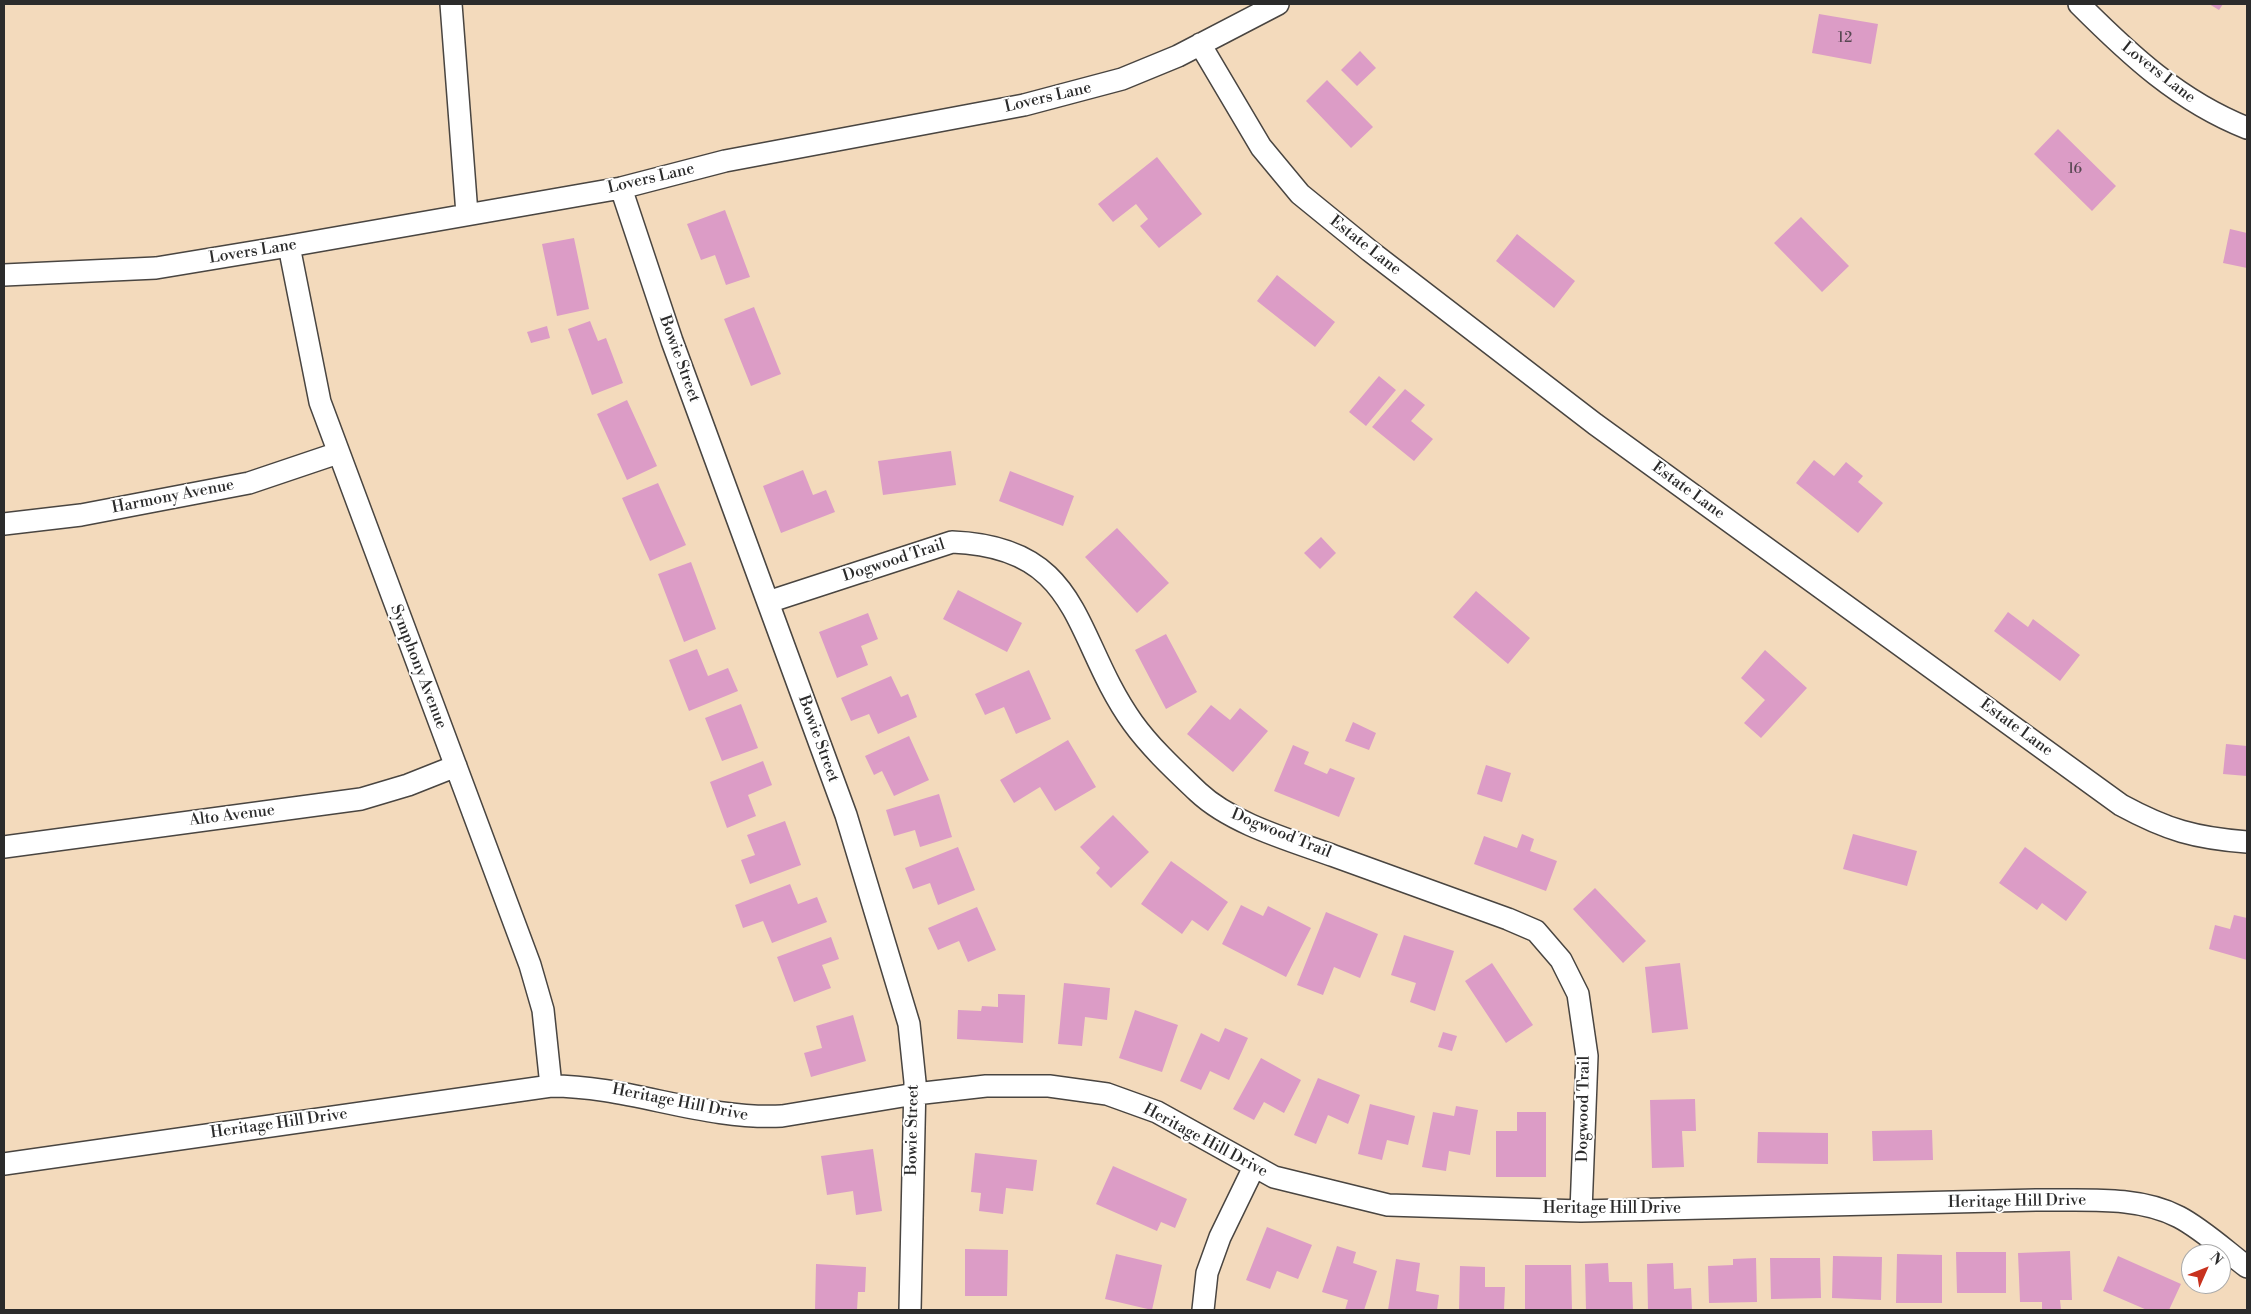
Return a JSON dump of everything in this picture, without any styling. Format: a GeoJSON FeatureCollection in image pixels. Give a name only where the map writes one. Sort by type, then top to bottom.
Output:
{"type":"FeatureCollection","features":[{"type":"Feature","properties":{"kind":"street"},"geometry":{"type":"LineString","coordinates":[[451,4],[467,214]]}},
{"type":"Feature","properties":{"kind":"street","name":"Lovers Lane"},"geometry":{"type":"LineString","coordinates":[[4,276],[156,268],[621,188],[725,161],[916,127],[1075,93],[1122,79],[1178,56],[1278,4]]}},
{"type":"Feature","properties":{"kind":"street","name":"Lovers Lane"},"geometry":{"type":"LineString","coordinates":[[2079,4],[2119,44],[2175,90],[2216,115],[2247,128]]}},
{"type":"Feature","properties":{"kind":"street","name":"Estate Lane"},"geometry":{"type":"LineString","coordinates":[[1200,44],[1261,147],[1300,194],[1370,251],[1595,424],[2121,805],[2152,822],[2190,835],[2247,842]]}},
{"type":"Feature","properties":{"kind":"street","name":"Bowie Street"},"geometry":{"type":"LineString","coordinates":[[621,188],[672,341],[846,815],[909,1024],[915,1094],[910,1310]]}},
{"type":"Feature","properties":{"kind":"street","name":"Symphony Avenue"},"geometry":{"type":"LineString","coordinates":[[289,246],[316,384],[338,453],[538,989],[547,1038],[550,1086]]}},
{"type":"Feature","properties":{"kind":"street","name":"Harmony Avenue"},"geometry":{"type":"LineString","coordinates":[[4,524],[81,516],[249,483],[338,453]]}},
{"type":"Feature","properties":{"kind":"street","name":"Dogwood Trail"},"geometry":{"type":"LineString","coordinates":[[768,602],[952,542],[981,543],[1015,553],[1037,567],[1063,591],[1081,621],[1106,678],[1133,724],[1199,793],[1229,814],[1281,837],[1508,919],[1536,931],[1562,960],[1578,994],[1587,1056],[1581,1211]]}},
{"type":"Feature","properties":{"kind":"street","name":"Alto Avenue"},"geometry":{"type":"LineString","coordinates":[[4,847],[361,800],[408,785],[456,766]]}},
{"type":"Feature","properties":{"kind":"street","name":"Heritage Hill Drive"},"geometry":{"type":"LineString","coordinates":[[4,1164],[550,1086],[595,1088],[719,1114],[759,1118],[782,1116],[915,1094],[986,1086],[1049,1086],[1107,1094],[1157,1112],[1274,1177],[1388,1205],[1581,1211],[2036,1200],[2111,1201],[2151,1207],[2180,1217],[2247,1267]]}},
{"type":"Feature","properties":{"kind":"street"},"geometry":{"type":"LineString","coordinates":[[1203,1310],[1207,1273],[1216,1246],[1254,1167]]}},
{"type":"Feature","properties":{"kind":"building"},"geometry":{"type":"Polygon","coordinates":[[[2209,4],[2223,4],[2219,10],[2209,4]]]}},
{"type":"Feature","properties":{"kind":"building"},"geometry":{"type":"Polygon","coordinates":[[[1819,14],[1878,24],[1871,64],[1812,53],[1819,14]]]}},
{"type":"Feature","properties":{"kind":"building"},"geometry":{"type":"Polygon","coordinates":[[[1360,51],[1376,68],[1357,86],[1341,70],[1360,51]]]}},
{"type":"Feature","properties":{"kind":"building"},"geometry":{"type":"Polygon","coordinates":[[[1327,80],[1373,127],[1351,148],[1306,101],[1327,80]]]}},
{"type":"Feature","properties":{"kind":"building"},"geometry":{"type":"Polygon","coordinates":[[[2058,129],[2116,186],[2092,211],[2034,154],[2058,129]]]}},
{"type":"Feature","properties":{"kind":"building"},"geometry":{"type":"Polygon","coordinates":[[[1157,157],[1202,214],[1159,248],[1140,226],[1148,219],[1136,204],[1113,222],[1098,204],[1157,157]]]}},
{"type":"Feature","properties":{"kind":"building"},"geometry":{"type":"Polygon","coordinates":[[[725,210],[750,277],[726,285],[715,255],[701,260],[687,224],[725,210]]]}},
{"type":"Feature","properties":{"kind":"building"},"geometry":{"type":"Polygon","coordinates":[[[1801,217],[1849,266],[1822,292],[1774,243],[1801,217]]]}},
{"type":"Feature","properties":{"kind":"building"},"geometry":{"type":"Polygon","coordinates":[[[2230,229],[2247,233],[2247,268],[2223,263],[2230,229]]]}},
{"type":"Feature","properties":{"kind":"building"},"geometry":{"type":"Polygon","coordinates":[[[1517,234],[1575,281],[1554,308],[1496,261],[1517,234]]]}},
{"type":"Feature","properties":{"kind":"building"},"geometry":{"type":"Polygon","coordinates":[[[574,238],[589,309],[557,316],[542,244],[574,238]]]}},
{"type":"Feature","properties":{"kind":"building"},"geometry":{"type":"Polygon","coordinates":[[[1277,275],[1335,322],[1315,347],[1257,301],[1277,275]]]}},
{"type":"Feature","properties":{"kind":"building"},"geometry":{"type":"Polygon","coordinates":[[[754,307],[781,374],[751,386],[724,319],[754,307]]]}},
{"type":"Feature","properties":{"kind":"building"},"geometry":{"type":"Polygon","coordinates":[[[590,321],[598,341],[606,338],[623,383],[592,395],[568,329],[590,321]]]}},
{"type":"Feature","properties":{"kind":"building"},"geometry":{"type":"Polygon","coordinates":[[[547,326],[550,338],[531,343],[527,332],[547,326]]]}},
{"type":"Feature","properties":{"kind":"building"},"geometry":{"type":"Polygon","coordinates":[[[1379,376],[1396,390],[1366,426],[1349,412],[1379,376]]]}},
{"type":"Feature","properties":{"kind":"building"},"geometry":{"type":"Polygon","coordinates":[[[1405,389],[1425,405],[1411,421],[1433,439],[1414,461],[1372,427],[1405,389]]]}},
{"type":"Feature","properties":{"kind":"building"},"geometry":{"type":"Polygon","coordinates":[[[627,400],[657,466],[627,480],[597,414],[627,400]]]}},
{"type":"Feature","properties":{"kind":"building"},"geometry":{"type":"Polygon","coordinates":[[[951,451],[956,485],[883,495],[878,461],[951,451]]]}},
{"type":"Feature","properties":{"kind":"building"},"geometry":{"type":"Polygon","coordinates":[[[1814,460],[1834,476],[1846,462],[1863,476],[1858,482],[1883,503],[1858,533],[1796,483],[1814,460]]]}},
{"type":"Feature","properties":{"kind":"building"},"geometry":{"type":"Polygon","coordinates":[[[803,470],[813,495],[826,490],[835,512],[781,533],[763,486],[803,470]]]}},
{"type":"Feature","properties":{"kind":"building"},"geometry":{"type":"Polygon","coordinates":[[[1010,471],[1074,496],[1063,526],[999,501],[1010,471]]]}},
{"type":"Feature","properties":{"kind":"building"},"geometry":{"type":"Polygon","coordinates":[[[658,483],[686,545],[650,561],[622,498],[658,483]]]}},
{"type":"Feature","properties":{"kind":"building"},"geometry":{"type":"Polygon","coordinates":[[[1117,528],[1169,583],[1137,613],[1085,557],[1117,528]]]}},
{"type":"Feature","properties":{"kind":"building"},"geometry":{"type":"Polygon","coordinates":[[[1321,537],[1336,553],[1320,569],[1304,553],[1321,537]]]}},
{"type":"Feature","properties":{"kind":"building"},"geometry":{"type":"Polygon","coordinates":[[[691,562],[716,629],[684,642],[658,574],[691,562]]]}},
{"type":"Feature","properties":{"kind":"building"},"geometry":{"type":"Polygon","coordinates":[[[958,590],[1022,623],[1007,652],[943,619],[958,590]]]}},
{"type":"Feature","properties":{"kind":"building"},"geometry":{"type":"Polygon","coordinates":[[[1476,591],[1530,638],[1508,664],[1453,617],[1476,591]]]}},
{"type":"Feature","properties":{"kind":"building"},"geometry":{"type":"Polygon","coordinates":[[[2008,612],[2028,627],[2033,619],[2080,655],[2060,681],[1994,631],[2008,612]]]}},
{"type":"Feature","properties":{"kind":"building"},"geometry":{"type":"Polygon","coordinates":[[[868,613],[878,639],[861,646],[868,665],[837,678],[819,632],[868,613]]]}},
{"type":"Feature","properties":{"kind":"building"},"geometry":{"type":"Polygon","coordinates":[[[1166,634],[1197,692],[1166,709],[1135,650],[1166,634]]]}},
{"type":"Feature","properties":{"kind":"building"},"geometry":{"type":"Polygon","coordinates":[[[697,649],[708,676],[728,668],[738,691],[689,711],[669,660],[697,649]]]}},
{"type":"Feature","properties":{"kind":"building"},"geometry":{"type":"Polygon","coordinates":[[[1765,650],[1807,688],[1761,738],[1744,723],[1765,700],[1741,678],[1765,650]]]}},
{"type":"Feature","properties":{"kind":"building"},"geometry":{"type":"Polygon","coordinates":[[[1029,670],[1051,719],[1016,734],[1004,707],[985,715],[975,694],[1029,670]]]}},
{"type":"Feature","properties":{"kind":"building"},"geometry":{"type":"Polygon","coordinates":[[[891,676],[901,697],[908,694],[917,717],[878,734],[869,714],[851,721],[841,698],[891,676]]]}},
{"type":"Feature","properties":{"kind":"building"},"geometry":{"type":"Polygon","coordinates":[[[741,704],[758,748],[722,761],[705,718],[741,704]]]}},
{"type":"Feature","properties":{"kind":"building"},"geometry":{"type":"Polygon","coordinates":[[[1211,705],[1230,720],[1240,708],[1268,731],[1233,772],[1187,734],[1211,705]]]}},
{"type":"Feature","properties":{"kind":"building"},"geometry":{"type":"Polygon","coordinates":[[[1353,722],[1376,733],[1369,750],[1345,741],[1353,722]]]}},
{"type":"Feature","properties":{"kind":"building"},"geometry":{"type":"Polygon","coordinates":[[[909,736],[929,780],[894,796],[882,771],[874,775],[865,756],[909,736]]]}},
{"type":"Feature","properties":{"kind":"building"},"geometry":{"type":"Polygon","coordinates":[[[1068,740],[1096,787],[1055,811],[1040,787],[1014,803],[1000,780],[1068,740]]]}},
{"type":"Feature","properties":{"kind":"building"},"geometry":{"type":"Polygon","coordinates":[[[2226,744],[2247,746],[2247,776],[2223,774],[2226,744]]]}},
{"type":"Feature","properties":{"kind":"building"},"geometry":{"type":"Polygon","coordinates":[[[1293,745],[1309,752],[1304,764],[1327,774],[1330,768],[1355,778],[1339,817],[1274,791],[1293,745]]]}},
{"type":"Feature","properties":{"kind":"building"},"geometry":{"type":"Polygon","coordinates":[[[763,761],[772,785],[748,795],[756,816],[727,828],[710,782],[763,761]]]}},
{"type":"Feature","properties":{"kind":"building"},"geometry":{"type":"Polygon","coordinates":[[[1486,765],[1511,773],[1502,802],[1477,794],[1486,765]]]}},
{"type":"Feature","properties":{"kind":"building"},"geometry":{"type":"Polygon","coordinates":[[[939,794],[952,837],[920,847],[915,830],[894,836],[886,810],[939,794]]]}},
{"type":"Feature","properties":{"kind":"building"},"geometry":{"type":"Polygon","coordinates":[[[1113,815],[1149,852],[1111,888],[1096,873],[1100,868],[1080,847],[1113,815]]]}},
{"type":"Feature","properties":{"kind":"building"},"geometry":{"type":"Polygon","coordinates":[[[785,821],[801,865],[750,884],[741,860],[755,855],[747,835],[785,821]]]}},
{"type":"Feature","properties":{"kind":"building"},"geometry":{"type":"Polygon","coordinates":[[[1522,834],[1534,839],[1530,851],[1557,861],[1546,891],[1474,864],[1484,836],[1517,848],[1522,834]]]}},
{"type":"Feature","properties":{"kind":"building"},"geometry":{"type":"Polygon","coordinates":[[[1853,834],[1917,851],[1907,886],[1843,869],[1853,834]]]}},
{"type":"Feature","properties":{"kind":"building"},"geometry":{"type":"Polygon","coordinates":[[[958,847],[975,890],[938,905],[930,883],[913,889],[905,868],[958,847]]]}},
{"type":"Feature","properties":{"kind":"building"},"geometry":{"type":"Polygon","coordinates":[[[2025,847],[2087,892],[2066,921],[2042,903],[2037,910],[1999,883],[2025,847]]]}},
{"type":"Feature","properties":{"kind":"building"},"geometry":{"type":"Polygon","coordinates":[[[1171,861],[1228,902],[1208,931],[1192,920],[1182,934],[1141,904],[1171,861]]]}},
{"type":"Feature","properties":{"kind":"building"},"geometry":{"type":"Polygon","coordinates":[[[790,884],[798,904],[817,897],[827,922],[772,943],[763,921],[743,928],[735,905],[790,884]]]}},
{"type":"Feature","properties":{"kind":"building"},"geometry":{"type":"Polygon","coordinates":[[[1595,888],[1646,941],[1623,963],[1573,909],[1595,888]]]}},
{"type":"Feature","properties":{"kind":"building"},"geometry":{"type":"Polygon","coordinates":[[[1241,905],[1263,916],[1268,906],[1311,928],[1286,977],[1222,944],[1241,905]]]}},
{"type":"Feature","properties":{"kind":"building"},"geometry":{"type":"Polygon","coordinates":[[[977,907],[996,950],[968,962],[959,941],[938,950],[928,928],[977,907]]]}},
{"type":"Feature","properties":{"kind":"building"},"geometry":{"type":"Polygon","coordinates":[[[1326,912],[1378,934],[1360,978],[1334,967],[1323,995],[1297,985],[1326,912]]]}},
{"type":"Feature","properties":{"kind":"building"},"geometry":{"type":"Polygon","coordinates":[[[2234,915],[2247,918],[2247,960],[2209,949],[2215,925],[2230,929],[2234,915]]]}},
{"type":"Feature","properties":{"kind":"building"},"geometry":{"type":"Polygon","coordinates":[[[1404,935],[1454,951],[1435,1011],[1410,1002],[1416,983],[1391,975],[1404,935]]]}},
{"type":"Feature","properties":{"kind":"building"},"geometry":{"type":"Polygon","coordinates":[[[831,937],[839,959],[822,965],[831,988],[794,1002],[777,957],[831,937]]]}},
{"type":"Feature","properties":{"kind":"building"},"geometry":{"type":"Polygon","coordinates":[[[1492,963],[1533,1025],[1506,1043],[1465,981],[1492,963]]]}},
{"type":"Feature","properties":{"kind":"building"},"geometry":{"type":"Polygon","coordinates":[[[1680,963],[1688,1029],[1652,1033],[1645,967],[1680,963]]]}},
{"type":"Feature","properties":{"kind":"building"},"geometry":{"type":"Polygon","coordinates":[[[1064,983],[1110,988],[1107,1020],[1085,1017],[1082,1046],[1058,1044],[1064,983]]]}},
{"type":"Feature","properties":{"kind":"building"},"geometry":{"type":"Polygon","coordinates":[[[998,994],[1025,995],[1023,1043],[957,1039],[958,1010],[981,1011],[982,1006],[998,1007],[998,994]]]}},
{"type":"Feature","properties":{"kind":"building"},"geometry":{"type":"Polygon","coordinates":[[[1135,1010],[1178,1025],[1162,1072],[1119,1058],[1135,1010]]]}},
{"type":"Feature","properties":{"kind":"building"},"geometry":{"type":"Polygon","coordinates":[[[853,1015],[866,1061],[811,1077],[804,1053],[822,1048],[816,1026],[853,1015]]]}},
{"type":"Feature","properties":{"kind":"building"},"geometry":{"type":"Polygon","coordinates":[[[1225,1028],[1248,1038],[1229,1080],[1210,1071],[1201,1090],[1180,1081],[1201,1033],[1219,1042],[1225,1028]]]}},
{"type":"Feature","properties":{"kind":"building"},"geometry":{"type":"Polygon","coordinates":[[[1443,1032],[1457,1036],[1452,1051],[1438,1047],[1443,1032]]]}},
{"type":"Feature","properties":{"kind":"building"},"geometry":{"type":"Polygon","coordinates":[[[1261,1058],[1301,1080],[1284,1113],[1264,1102],[1254,1120],[1233,1109],[1261,1058]]]}},
{"type":"Feature","properties":{"kind":"building"},"geometry":{"type":"Polygon","coordinates":[[[1318,1078],[1360,1095],[1348,1124],[1328,1115],[1316,1144],[1294,1135],[1318,1078]]]}},
{"type":"Feature","properties":{"kind":"building"},"geometry":{"type":"Polygon","coordinates":[[[1695,1099],[1696,1131],[1682,1131],[1684,1167],[1652,1168],[1650,1100],[1695,1099]]]}},
{"type":"Feature","properties":{"kind":"building"},"geometry":{"type":"Polygon","coordinates":[[[1370,1104],[1415,1116],[1408,1145],[1387,1140],[1382,1160],[1358,1154],[1370,1104]]]}},
{"type":"Feature","properties":{"kind":"building"},"geometry":{"type":"Polygon","coordinates":[[[1456,1106],[1478,1110],[1470,1155],[1449,1151],[1446,1171],[1422,1167],[1433,1112],[1454,1116],[1456,1106]]]}},
{"type":"Feature","properties":{"kind":"building"},"geometry":{"type":"Polygon","coordinates":[[[1517,1112],[1546,1112],[1546,1177],[1496,1177],[1496,1131],[1517,1131],[1517,1112]]]}},
{"type":"Feature","properties":{"kind":"building"},"geometry":{"type":"Polygon","coordinates":[[[1932,1130],[1933,1160],[1873,1161],[1872,1131],[1932,1130]]]}},
{"type":"Feature","properties":{"kind":"building"},"geometry":{"type":"Polygon","coordinates":[[[1758,1132],[1828,1133],[1828,1164],[1757,1163],[1758,1132]]]}},
{"type":"Feature","properties":{"kind":"building"},"geometry":{"type":"Polygon","coordinates":[[[873,1149],[882,1211],[856,1215],[853,1191],[827,1195],[821,1156],[873,1149]]]}},
{"type":"Feature","properties":{"kind":"building"},"geometry":{"type":"Polygon","coordinates":[[[975,1153],[1037,1160],[1033,1191],[1006,1188],[1003,1214],[979,1211],[981,1193],[971,1192],[975,1153]]]}},
{"type":"Feature","properties":{"kind":"building"},"geometry":{"type":"Polygon","coordinates":[[[1113,1166],[1187,1199],[1175,1228],[1161,1222],[1157,1231],[1096,1204],[1113,1166]]]}},
{"type":"Feature","properties":{"kind":"building"},"geometry":{"type":"Polygon","coordinates":[[[1267,1227],[1312,1245],[1298,1279],[1277,1271],[1270,1289],[1246,1280],[1267,1227]]]}},
{"type":"Feature","properties":{"kind":"building"},"geometry":{"type":"Polygon","coordinates":[[[1337,1246],[1356,1252],[1353,1263],[1377,1271],[1364,1310],[1345,1310],[1348,1300],[1322,1292],[1337,1246]]]}},
{"type":"Feature","properties":{"kind":"building"},"geometry":{"type":"Polygon","coordinates":[[[965,1249],[1008,1250],[1007,1296],[965,1296],[965,1249]]]}},
{"type":"Feature","properties":{"kind":"building"},"geometry":{"type":"Polygon","coordinates":[[[2070,1251],[2072,1300],[2060,1300],[2061,1310],[2042,1310],[2042,1302],[2020,1302],[2018,1253],[2070,1251]]]}},
{"type":"Feature","properties":{"kind":"building"},"geometry":{"type":"Polygon","coordinates":[[[1956,1252],[2006,1252],[2006,1293],[1957,1293],[1956,1252]]]}},
{"type":"Feature","properties":{"kind":"building"},"geometry":{"type":"Polygon","coordinates":[[[1116,1254],[1162,1265],[1152,1310],[1105,1299],[1116,1254]]]}},
{"type":"Feature","properties":{"kind":"building"},"geometry":{"type":"Polygon","coordinates":[[[1897,1254],[1942,1255],[1942,1303],[1896,1303],[1897,1254]]]}},
{"type":"Feature","properties":{"kind":"building"},"geometry":{"type":"Polygon","coordinates":[[[1833,1256],[1882,1257],[1881,1300],[1832,1298],[1833,1256]]]}},
{"type":"Feature","properties":{"kind":"building"},"geometry":{"type":"Polygon","coordinates":[[[2118,1256],[2181,1284],[2169,1310],[2147,1310],[2103,1291],[2118,1256]]]}},
{"type":"Feature","properties":{"kind":"building"},"geometry":{"type":"Polygon","coordinates":[[[1756,1258],[1757,1302],[1709,1303],[1708,1266],[1733,1265],[1733,1259],[1756,1258]]]}},
{"type":"Feature","properties":{"kind":"building"},"geometry":{"type":"Polygon","coordinates":[[[1770,1258],[1820,1258],[1821,1298],[1771,1299],[1770,1258]]]}},
{"type":"Feature","properties":{"kind":"building"},"geometry":{"type":"Polygon","coordinates":[[[1396,1259],[1420,1263],[1416,1291],[1439,1295],[1437,1310],[1388,1310],[1396,1259]]]}},
{"type":"Feature","properties":{"kind":"building"},"geometry":{"type":"Polygon","coordinates":[[[1608,1263],[1609,1282],[1632,1282],[1633,1310],[1586,1310],[1585,1264],[1608,1263]]]}},
{"type":"Feature","properties":{"kind":"building"},"geometry":{"type":"Polygon","coordinates":[[[1673,1263],[1674,1289],[1691,1288],[1692,1310],[1648,1310],[1647,1264],[1673,1263]]]}},
{"type":"Feature","properties":{"kind":"building"},"geometry":{"type":"Polygon","coordinates":[[[816,1264],[866,1267],[865,1292],[858,1292],[857,1310],[815,1310],[816,1264]]]}},
{"type":"Feature","properties":{"kind":"building"},"geometry":{"type":"Polygon","coordinates":[[[1525,1265],[1571,1265],[1572,1310],[1525,1310],[1525,1265]]]}},
{"type":"Feature","properties":{"kind":"building"},"geometry":{"type":"Polygon","coordinates":[[[1460,1266],[1485,1267],[1485,1287],[1505,1287],[1504,1310],[1459,1310],[1460,1266]]]}}]}
